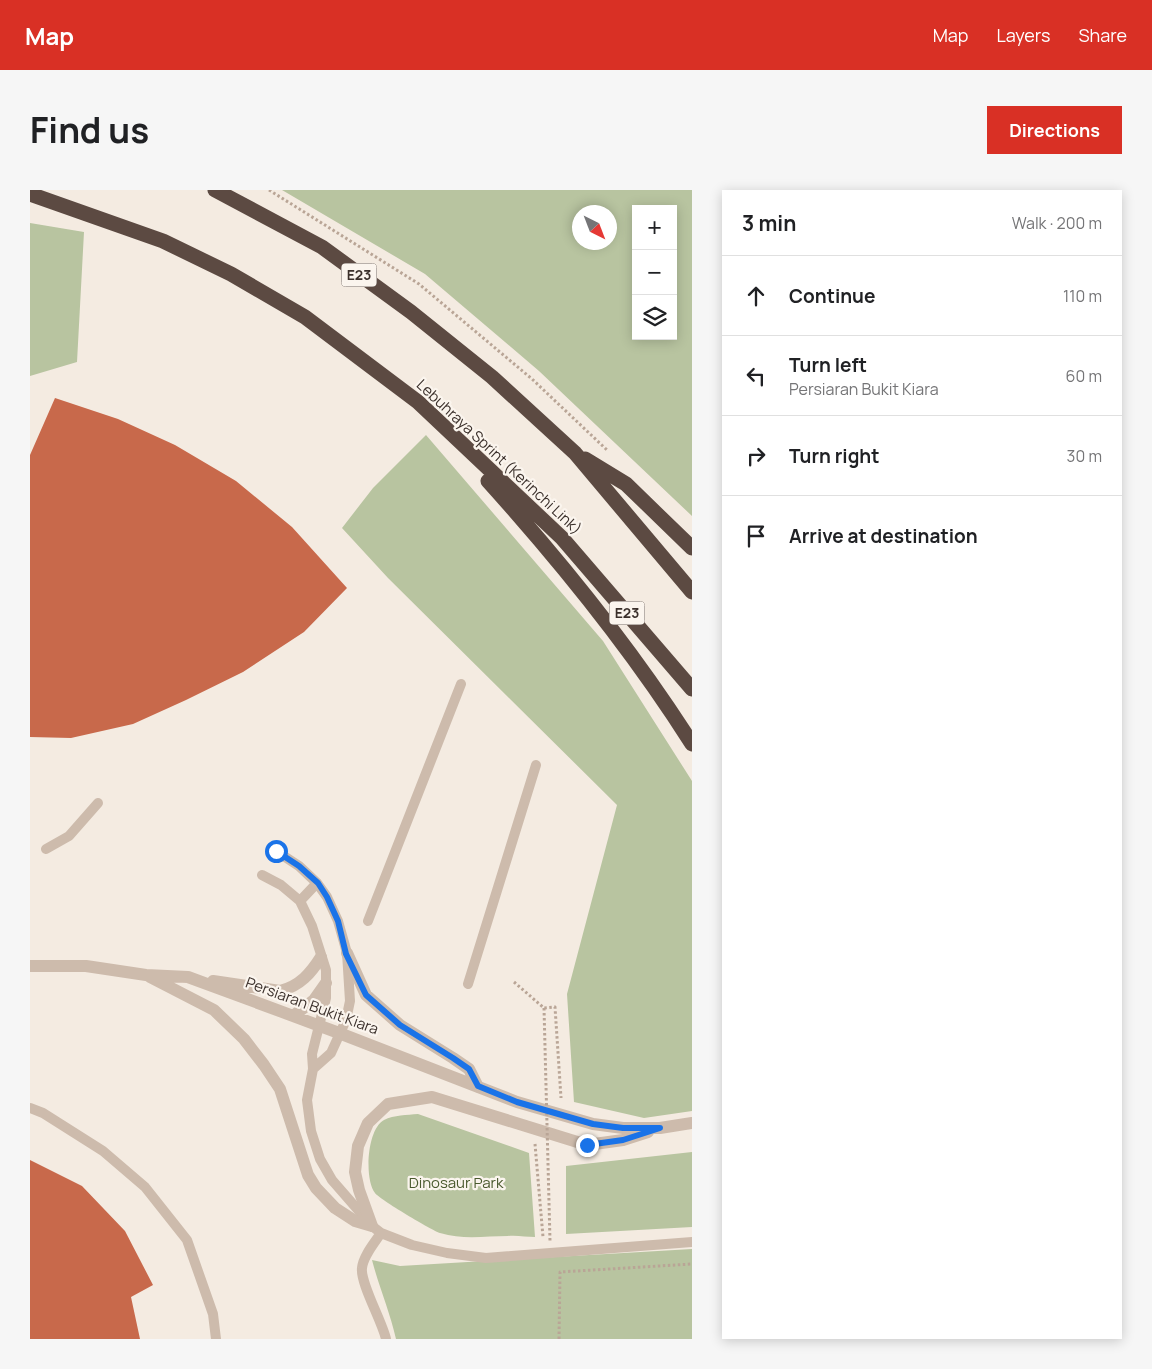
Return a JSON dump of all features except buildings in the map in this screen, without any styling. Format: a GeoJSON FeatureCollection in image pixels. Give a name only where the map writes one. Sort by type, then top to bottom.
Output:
{"type":"FeatureCollection","features":[{"type":"Feature","properties":{"kind":"highway","name":"E23"},"geometry":{"type":"LineString","coordinates":[[215,190],[322,247],[411,312],[492,378],[575,453],[692,592]]}},
{"type":"Feature","properties":{"kind":"highway","name":"Lebuhraya Sprint (Kerinchi Link)"},"geometry":{"type":"LineString","coordinates":[[30,194],[163,241],[231,274],[305,317],[418,402],[562,538],[692,689]]}},
{"type":"Feature","properties":{"kind":"highway"},"geometry":{"type":"LineString","coordinates":[[418,402],[522,519],[612,630],[668,707],[692,744]]}},
{"type":"Feature","properties":{"kind":"highway"},"geometry":{"type":"LineString","coordinates":[[575,453],[626,484],[692,548]]}},
{"type":"Feature","properties":{"kind":"street"},"geometry":{"type":"LineString","coordinates":[[346,954],[366,995],[400,1025],[469,1069],[478,1086]]}},
{"type":"Feature","properties":{"kind":"street"},"geometry":{"type":"LineString","coordinates":[[188,977],[280,991],[291,988],[306,978],[322,957]]}},
{"type":"Feature","properties":{"kind":"street","name":"Persiaran Bukit Kiara"},"geometry":{"type":"LineString","coordinates":[[30,966],[86,966],[146,975],[188,977],[517,1102],[562,1115],[600,1125],[623,1128],[660,1128],[692,1122]]}},
{"type":"Feature","properties":{"kind":"street"},"geometry":{"type":"LineString","coordinates":[[146,975],[214,1010],[244,1039],[264,1064],[280,1089],[308,1175],[316,1188],[335,1208],[355,1221],[376,1229]]}},
{"type":"Feature","properties":{"kind":"street"},"geometry":{"type":"LineString","coordinates":[[293,1016],[314,1000],[326,982]]}},
{"type":"Feature","properties":{"kind":"street"},"geometry":{"type":"LineString","coordinates":[[376,1229],[359,1190],[355,1172],[358,1146],[368,1123],[388,1104],[432,1097],[587,1145],[623,1140],[660,1128]]}},
{"type":"Feature","properties":{"kind":"lane"},"geometry":{"type":"LineString","coordinates":[[368,921],[461,684]]}},
{"type":"Feature","properties":{"kind":"lane"},"geometry":{"type":"LineString","coordinates":[[468,984],[536,766]]}},
{"type":"Feature","properties":{"kind":"lane"},"geometry":{"type":"LineString","coordinates":[[46,849],[69,836],[98,803]]}},
{"type":"Feature","properties":{"kind":"lane"},"geometry":{"type":"LineString","coordinates":[[276,851],[299,866],[318,883],[338,921],[346,954],[350,1000],[346,1020],[331,1053],[313,1069]]}},
{"type":"Feature","properties":{"kind":"lane"},"geometry":{"type":"LineString","coordinates":[[262,875],[281,884],[300,901],[312,926],[322,957],[326,970],[326,998],[312,1054],[313,1069],[307,1100],[311,1131],[320,1159],[332,1180],[376,1229],[412,1245],[447,1253],[486,1258],[692,1242]]}},
{"type":"Feature","properties":{"kind":"lane"},"geometry":{"type":"LineString","coordinates":[[300,901],[318,883]]}},
{"type":"Feature","properties":{"kind":"lane"},"geometry":{"type":"LineString","coordinates":[[30,1108],[43,1113],[103,1151],[145,1187],[187,1240],[213,1314],[216,1339]]}},
{"type":"Feature","properties":{"kind":"lane"},"geometry":{"type":"LineString","coordinates":[[376,1229],[362,1268],[364,1280],[386,1339]]}},
{"type":"Feature","properties":{"kind":"path"},"geometry":{"type":"LineString","coordinates":[[514,982],[544,1008],[556,1008],[562,1115]]}},
{"type":"Feature","properties":{"kind":"path"},"geometry":{"type":"LineString","coordinates":[[544,1008],[550,1241]]}},
{"type":"Feature","properties":{"kind":"path"},"geometry":{"type":"LineString","coordinates":[[536,1161],[543,1237]]}},
{"type":"Feature","properties":{"kind":"path"},"geometry":{"type":"LineString","coordinates":[[559,1339],[560,1272],[692,1264]]}},
{"type":"Feature","properties":{"kind":"green space"},"geometry":{"type":"Polygon","coordinates":[[[282,190],[692,190],[692,516],[539,371],[425,274],[282,190]]]}},
{"type":"Feature","properties":{"kind":"green space"},"geometry":{"type":"Polygon","coordinates":[[[30,223],[84,232],[77,362],[30,376],[30,223]]]}},
{"type":"Feature","properties":{"kind":"green space"},"geometry":{"type":"Polygon","coordinates":[[[426,435],[603,641],[692,781],[692,1111],[644,1118],[574,1102],[567,994],[617,805],[388,578],[342,528],[373,488],[426,435]]]}},
{"type":"Feature","properties":{"kind":"green space","name":"Dinosaur Park"},"geometry":{"type":"Polygon","coordinates":[[[418,1114],[529,1153],[535,1237],[466,1237],[440,1233],[386,1202],[375,1193],[369,1177],[369,1155],[374,1133],[378,1125],[388,1118],[418,1114]]]}},
{"type":"Feature","properties":{"kind":"green space"},"geometry":{"type":"Polygon","coordinates":[[[692,1152],[692,1227],[566,1234],[566,1166],[692,1152]]]}},
{"type":"Feature","properties":{"kind":"green space"},"geometry":{"type":"Polygon","coordinates":[[[692,1249],[692,1339],[396,1339],[372,1260],[400,1266],[692,1249]]]}},
{"type":"Feature","properties":{"kind":"route"},"geometry":{"type":"LineString","coordinates":[[276,851],[299,866],[318,883],[327,897],[338,921],[346,954],[366,995],[400,1025],[469,1069],[478,1086],[517,1102],[593,1124],[623,1128],[660,1128],[623,1140],[587,1145]]}}]}
